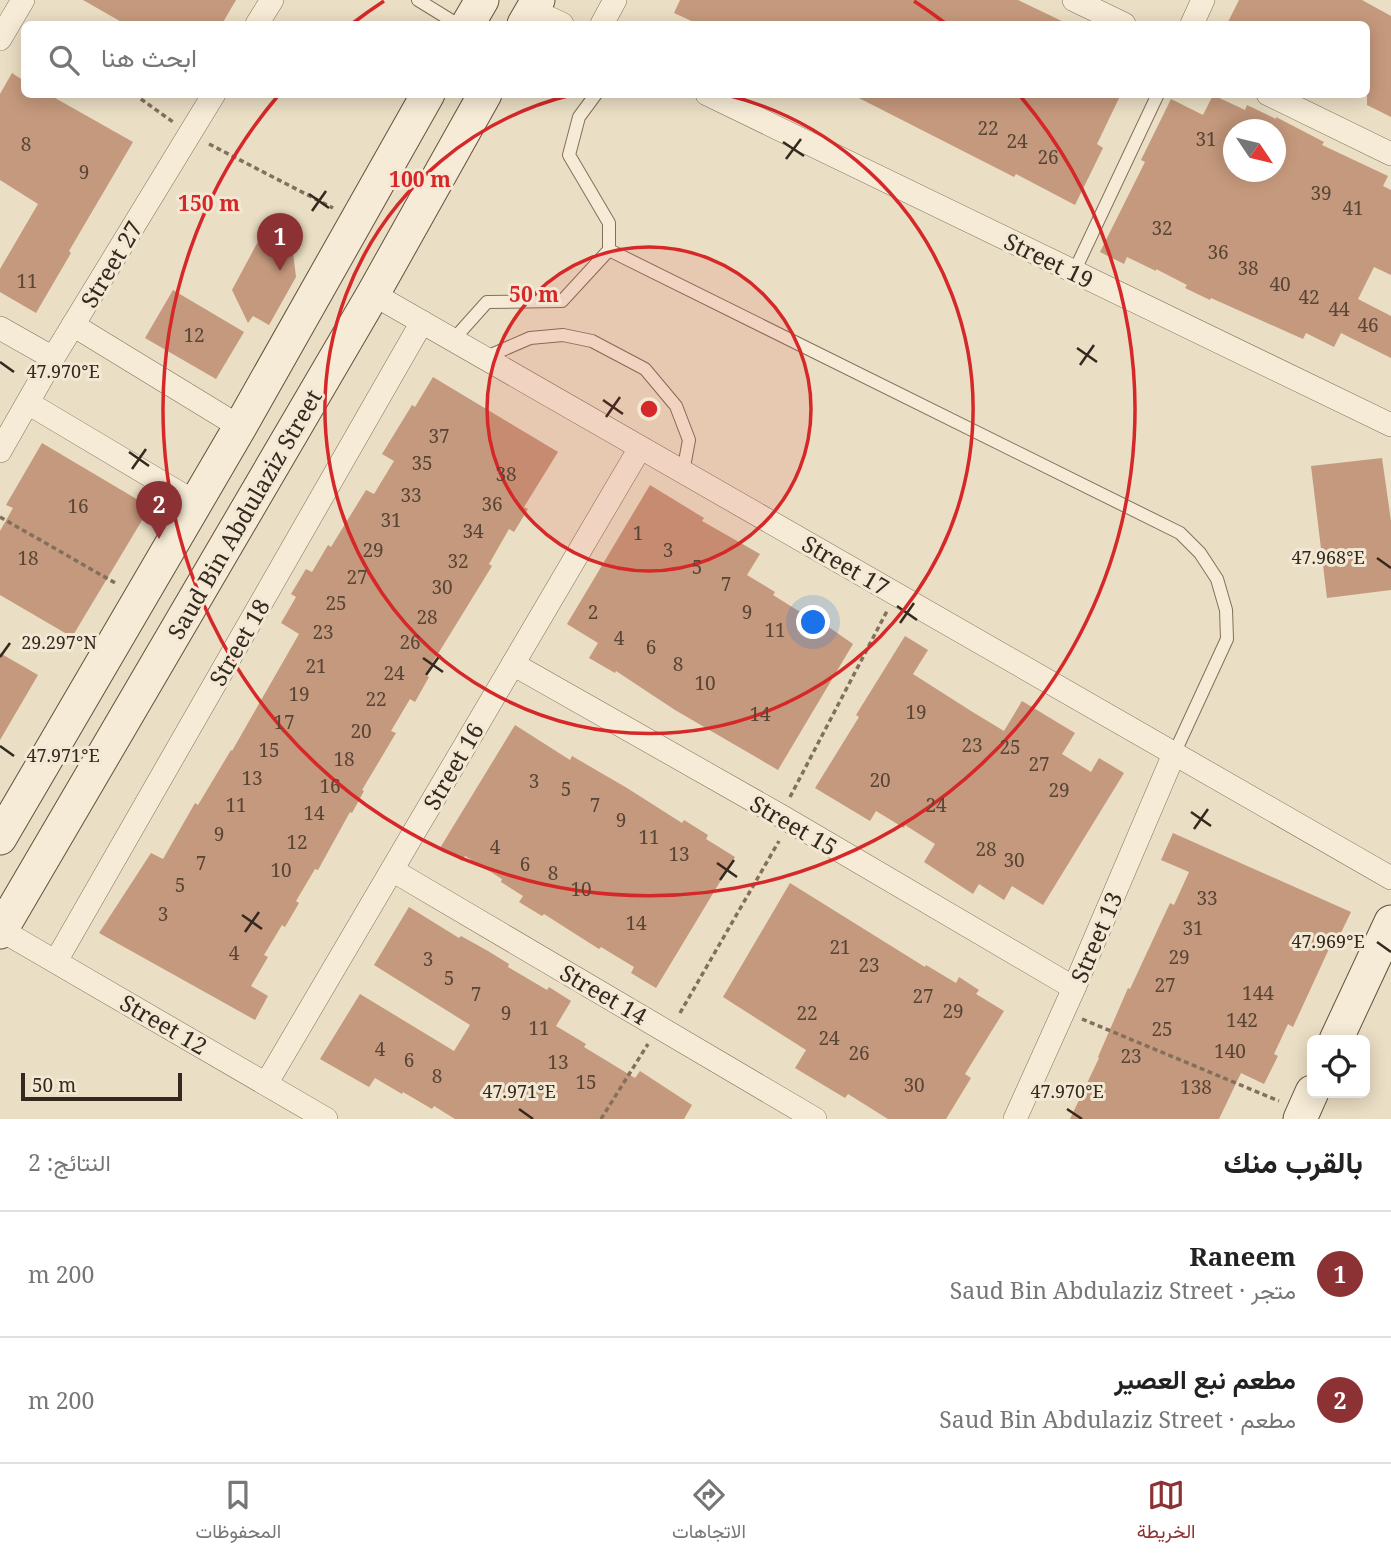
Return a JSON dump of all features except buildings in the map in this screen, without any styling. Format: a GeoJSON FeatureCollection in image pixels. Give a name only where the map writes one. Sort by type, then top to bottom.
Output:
{"type":"FeatureCollection","features":[{"type":"Feature","properties":{"kind":"main road"},"geometry":{"type":"LineString","coordinates":[[468,21],[482,0]]}},
{"type":"Feature","properties":{"kind":"main road","name":"Saud Bin Abdulaziz Street"},"geometry":{"type":"LineString","coordinates":[[0,838],[240,427],[426,98]]}},
{"type":"Feature","properties":{"kind":"main road","name":"Saud Bin Abdulaziz Street"},"geometry":{"type":"LineString","coordinates":[[1,931],[373,294],[483,98]]}},
{"type":"Feature","properties":{"kind":"main road"},"geometry":{"type":"LineString","coordinates":[[164,556],[163,572],[169,584],[179,591],[199,592]]}},
{"type":"Feature","properties":{"kind":"main road"},"geometry":{"type":"LineString","coordinates":[[137,603],[162,611],[174,635]]}},
{"type":"Feature","properties":{"kind":"main road"},"geometry":{"type":"LineString","coordinates":[[1338,1035],[1391,922]]}},
{"type":"Feature","properties":{"kind":"street"},"geometry":{"type":"LineString","coordinates":[[0,38],[23,0]]}},
{"type":"Feature","properties":{"kind":"street"},"geometry":{"type":"LineString","coordinates":[[259,21],[272,0]]}},
{"type":"Feature","properties":{"kind":"street"},"geometry":{"type":"LineString","coordinates":[[464,0],[466,21]]}},
{"type":"Feature","properties":{"kind":"street"},"geometry":{"type":"LineString","coordinates":[[604,21],[615,0]]}},
{"type":"Feature","properties":{"kind":"street"},"geometry":{"type":"LineString","coordinates":[[1074,0],[1118,21]]}},
{"type":"Feature","properties":{"kind":"street"},"geometry":{"type":"LineString","coordinates":[[1193,21],[1203,0]]}},
{"type":"Feature","properties":{"kind":"street"},"geometry":{"type":"LineString","coordinates":[[531,12],[554,21]]}},
{"type":"Feature","properties":{"kind":"street","name":"Street 27"},"geometry":{"type":"LineString","coordinates":[[0,452],[73,325],[212,98]]}},
{"type":"Feature","properties":{"kind":"street","name":"Street 19"},"geometry":{"type":"LineString","coordinates":[[715,98],[1391,425]]}},
{"type":"Feature","properties":{"kind":"street"},"geometry":{"type":"LineString","coordinates":[[1276,98],[1391,155]]}},
{"type":"Feature","properties":{"kind":"street","name":"Street 17"},"geometry":{"type":"LineString","coordinates":[[373,294],[1391,878]]}},
{"type":"Feature","properties":{"kind":"street","name":"Street 18"},"geometry":{"type":"LineString","coordinates":[[56,961],[422,322]]}},
{"type":"Feature","properties":{"kind":"street","name":"Street 27"},"geometry":{"type":"LineString","coordinates":[[73,325],[240,427]]}},
{"type":"Feature","properties":{"kind":"street"},"geometry":{"type":"LineString","coordinates":[[0,328],[54,358]]}},
{"type":"Feature","properties":{"kind":"street"},"geometry":{"type":"LineString","coordinates":[[28,403],[196,503]]}},
{"type":"Feature","properties":{"kind":"street","name":"Street 16"},"geometry":{"type":"LineString","coordinates":[[266,1084],[640,447]]}},
{"type":"Feature","properties":{"kind":"street","name":"Street 15"},"geometry":{"type":"LineString","coordinates":[[513,664],[781,816],[1074,988]]}},
{"type":"Feature","properties":{"kind":"street","name":"Street 13"},"geometry":{"type":"LineString","coordinates":[[1015,1119],[1174,754]]}},
{"type":"Feature","properties":{"kind":"street","name":"Street 14"},"geometry":{"type":"LineString","coordinates":[[392,870],[815,1119]]}},
{"type":"Feature","properties":{"kind":"street","name":"Street 12"},"geometry":{"type":"LineString","coordinates":[[1,931],[326,1119]]}},
{"type":"Feature","properties":{"kind":"lane"},"geometry":{"type":"LineString","coordinates":[[418,0],[452,21]]}},
{"type":"Feature","properties":{"kind":"lane"},"geometry":{"type":"LineString","coordinates":[[453,340],[487,302],[562,301],[609,250],[609,223],[569,155],[579,117],[593,98]]}},
{"type":"Feature","properties":{"kind":"lane"},"geometry":{"type":"LineString","coordinates":[[1074,272],[1156,98]]}},
{"type":"Feature","properties":{"kind":"lane"},"geometry":{"type":"LineString","coordinates":[[609,250],[1180,533],[1200,553],[1217,579],[1226,610],[1227,639],[1174,754]]}},
{"type":"Feature","properties":{"kind":"lane"},"geometry":{"type":"LineString","coordinates":[[484,358],[530,338],[563,335],[593,341],[645,369],[676,406],[690,440],[682,472]]}},
{"type":"Feature","properties":{"kind":"path"},"geometry":{"type":"LineString","coordinates":[[140,98],[190,134],[356,220]]}},
{"type":"Feature","properties":{"kind":"path"},"geometry":{"type":"LineString","coordinates":[[0,517],[137,603]]}},
{"type":"Feature","properties":{"kind":"path"},"geometry":{"type":"LineString","coordinates":[[601,1119],[648,1044],[669,1032],[780,839],[781,816],[896,594]]}},
{"type":"Feature","properties":{"kind":"path"},"geometry":{"type":"LineString","coordinates":[[1063,1011],[1305,1108]]}},
{"type":"Feature","properties":{"kind":"place","name":"Raneem"},"geometry":{"type":"Point","coordinates":[280,271]}},
{"type":"Feature","properties":{"kind":"place","name":"مطعم نبع العصير"},"geometry":{"type":"Point","coordinates":[159,539]}}]}
